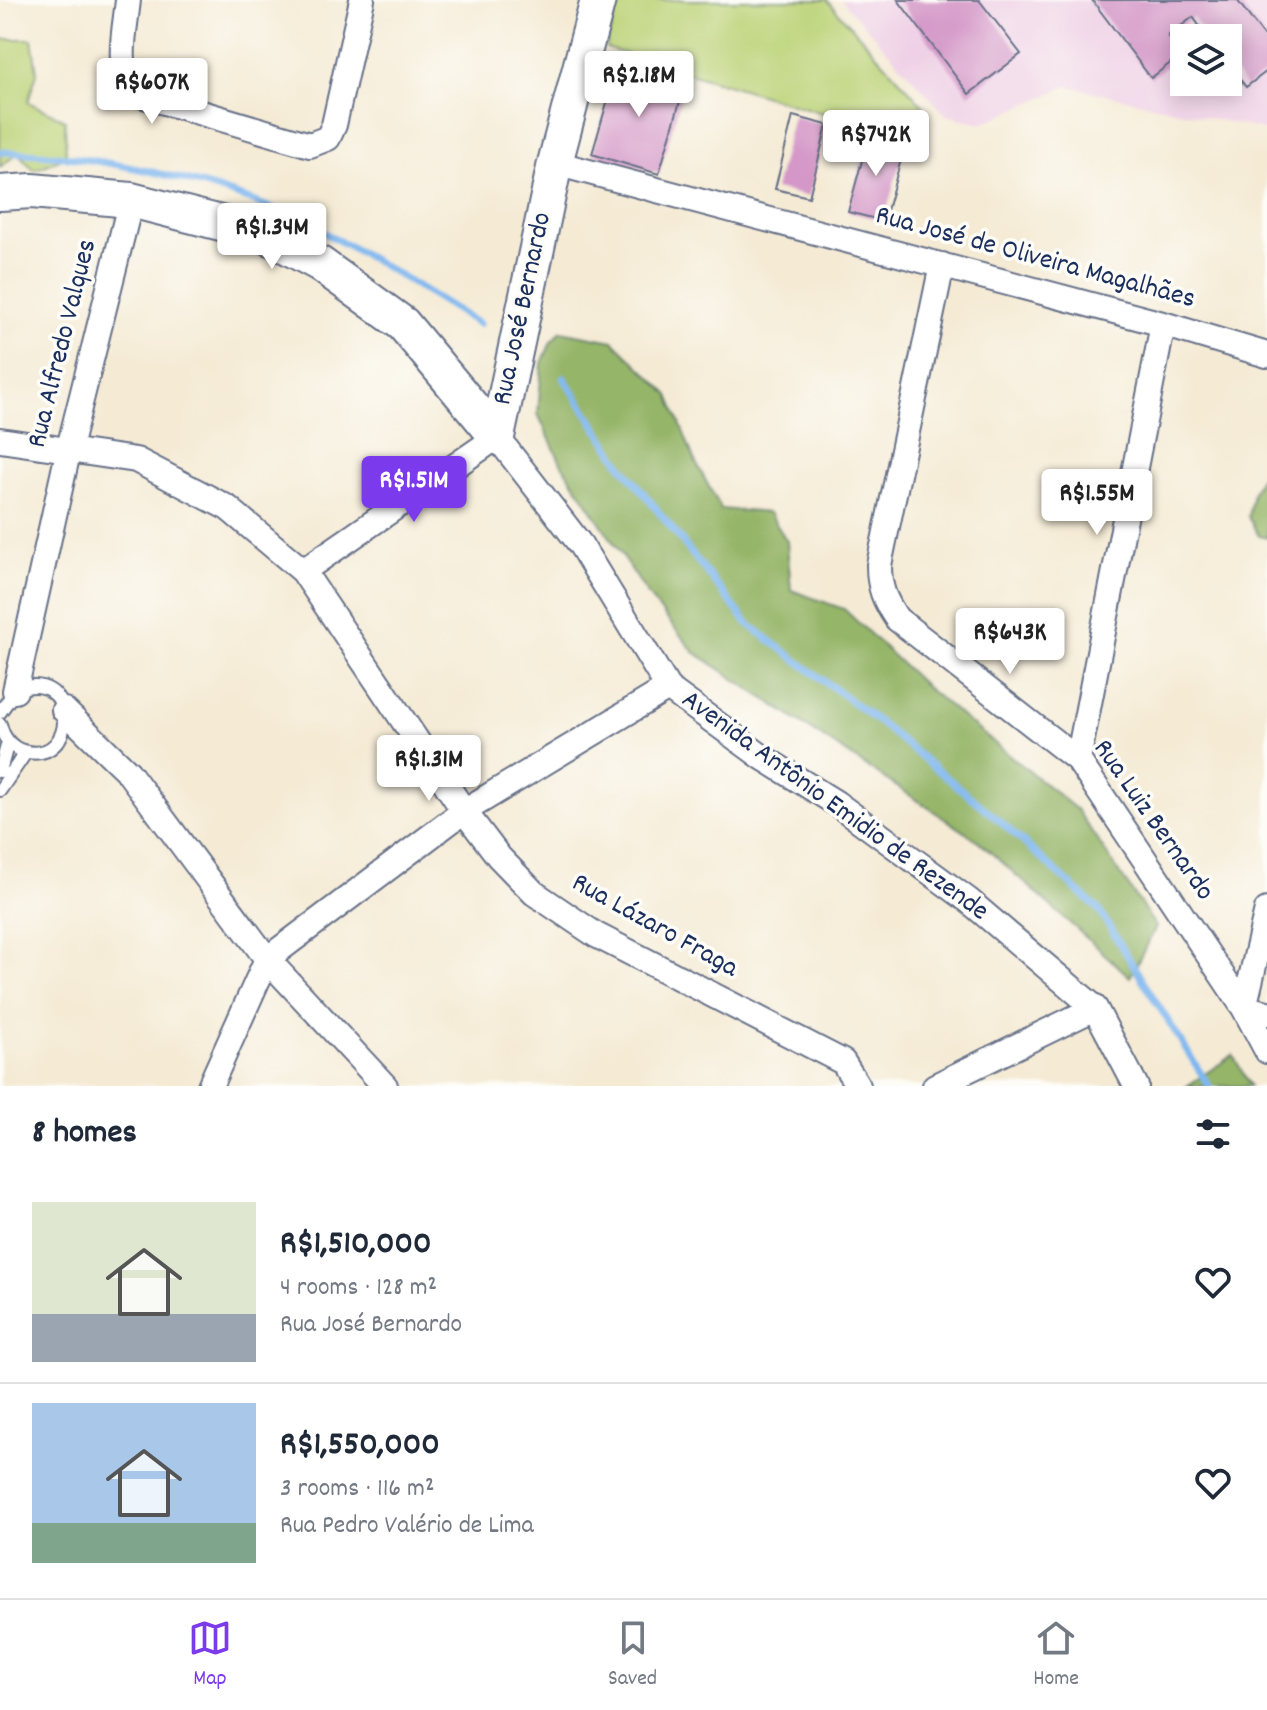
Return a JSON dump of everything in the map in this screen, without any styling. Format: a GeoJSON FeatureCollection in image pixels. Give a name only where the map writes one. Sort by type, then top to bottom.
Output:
{"type":"FeatureCollection","features":[{"type":"Feature","properties":{"kind":"street"},"geometry":{"type":"LineString","coordinates":[[128,0],[122,66],[125,81],[134,93],[310,145],[328,138],[334,125],[362,0]]}},
{"type":"Feature","properties":{"kind":"street","name":"Rua José Bernardo"},"geometry":{"type":"LineString","coordinates":[[303,571],[497,437],[555,163],[598,0]]}},
{"type":"Feature","properties":{"kind":"street","name":"Rua José de Oliveira Magalhães"},"geometry":{"type":"LineString","coordinates":[[555,163],[1163,324],[1267,355]]}},
{"type":"Feature","properties":{"kind":"street","name":"Avenida Antônio Emidio de Rezende"},"geometry":{"type":"LineString","coordinates":[[0,193],[32,191],[131,200],[264,234],[320,264],[403,324],[497,437],[580,544],[668,688],[762,757],[836,803],[968,900],[1095,1008],[1136,1086]]}},
{"type":"Feature","properties":{"kind":"street","name":"Rua Alfredo Valques"},"geometry":{"type":"LineString","coordinates":[[6,698],[131,200]]}},
{"type":"Feature","properties":{"kind":"street","name":"Rua Luiz Bernardo"},"geometry":{"type":"LineString","coordinates":[[942,265],[879,565],[879,585],[897,619],[1078,760],[1256,1010],[1267,1051]]}},
{"type":"Feature","properties":{"kind":"street"},"geometry":{"type":"LineString","coordinates":[[1078,760],[1163,324]]}},
{"type":"Feature","properties":{"kind":"street","name":"Rua Lázaro Fraga"},"geometry":{"type":"LineString","coordinates":[[0,440],[136,460],[228,508],[303,571],[464,811],[499,857],[534,893],[596,935],[843,1062],[858,1086]]}},
{"type":"Feature","properties":{"kind":"street"},"geometry":{"type":"LineString","coordinates":[[210,1086],[267,959],[464,811],[668,688]]}},
{"type":"Feature","properties":{"kind":"street"},"geometry":{"type":"LineString","coordinates":[[64,710],[128,772],[267,959],[385,1086]]}},
{"type":"Feature","properties":{"kind":"street"},"geometry":{"type":"LineString","coordinates":[[1256,1010],[1267,910]]}},
{"type":"Feature","properties":{"kind":"street"},"geometry":{"type":"LineString","coordinates":[[935,1086],[1095,1008]]}},
{"type":"Feature","properties":{"kind":"lane"},"geometry":{"type":"LineString","coordinates":[[0,724],[8,742],[26,752],[37,753],[57,742],[63,732],[64,710],[53,693],[35,686],[6,698]]}},
{"type":"Feature","properties":{"kind":"lane"},"geometry":{"type":"LineString","coordinates":[[0,771],[8,742]]}},
{"type":"Feature","properties":{"kind":"lane"},"geometry":{"type":"LineString","coordinates":[[0,790],[26,752]]}},
{"type":"Feature","properties":{"kind":"shaded area"},"geometry":{"type":"Polygon","coordinates":[[[841,0],[1267,0],[1267,131],[1068,86],[981,124],[946,115],[841,0]]]}},
{"type":"Feature","properties":{"kind":"green space"},"geometry":{"type":"Polygon","coordinates":[[[619,0],[827,0],[929,112],[919,142],[606,48],[619,0]]]}},
{"type":"Feature","properties":{"kind":"green space"},"geometry":{"type":"Polygon","coordinates":[[[0,39],[32,39],[37,73],[28,102],[65,120],[66,157],[34,170],[18,153],[0,167],[0,39]]]}},
{"type":"Feature","properties":{"kind":"green space"},"geometry":{"type":"Polygon","coordinates":[[[561,331],[613,341],[669,395],[694,459],[721,509],[769,513],[787,541],[791,590],[844,609],[928,689],[1077,810],[1156,927],[1130,977],[977,840],[694,652],[650,598],[561,463],[538,414],[542,363],[551,342],[561,331]]]}},
{"type":"Feature","properties":{"kind":"green space"},"geometry":{"type":"Polygon","coordinates":[[[1267,462],[1267,538],[1259,536],[1248,517],[1253,492],[1267,462]]]}},
{"type":"Feature","properties":{"kind":"green space"},"geometry":{"type":"Polygon","coordinates":[[[1233,1055],[1250,1086],[1187,1086],[1233,1055]]]}},
{"type":"Feature","properties":{"kind":"building"},"geometry":{"type":"Polygon","coordinates":[[[898,0],[979,0],[1021,54],[969,94],[898,0]]]}},
{"type":"Feature","properties":{"kind":"building"},"geometry":{"type":"Polygon","coordinates":[[[1092,0],[1237,0],[1267,40],[1267,71],[1246,87],[1242,82],[1242,24],[1198,24],[1193,17],[1184,24],[1170,24],[1170,63],[1151,78],[1092,0]]]}},
{"type":"Feature","properties":{"kind":"building"},"geometry":{"type":"Polygon","coordinates":[[[618,65],[685,84],[659,174],[592,154],[618,65]]]}},
{"type":"Feature","properties":{"kind":"building"},"geometry":{"type":"Polygon","coordinates":[[[793,116],[827,125],[809,197],[775,189],[793,116]]]}},
{"type":"Feature","properties":{"kind":"building"},"geometry":{"type":"Polygon","coordinates":[[[869,135],[905,145],[884,221],[848,212],[869,135]]]}},
{"type":"Feature","properties":{"kind":"waterway"},"geometry":{"type":"LineString","coordinates":[[0,152],[109,163],[185,180],[257,203],[338,240],[479,324]]}},
{"type":"Feature","properties":{"kind":"waterway"},"geometry":{"type":"LineString","coordinates":[[564,378],[622,466],[747,623],[871,716],[994,816],[1098,909],[1209,1086]]}}]}
